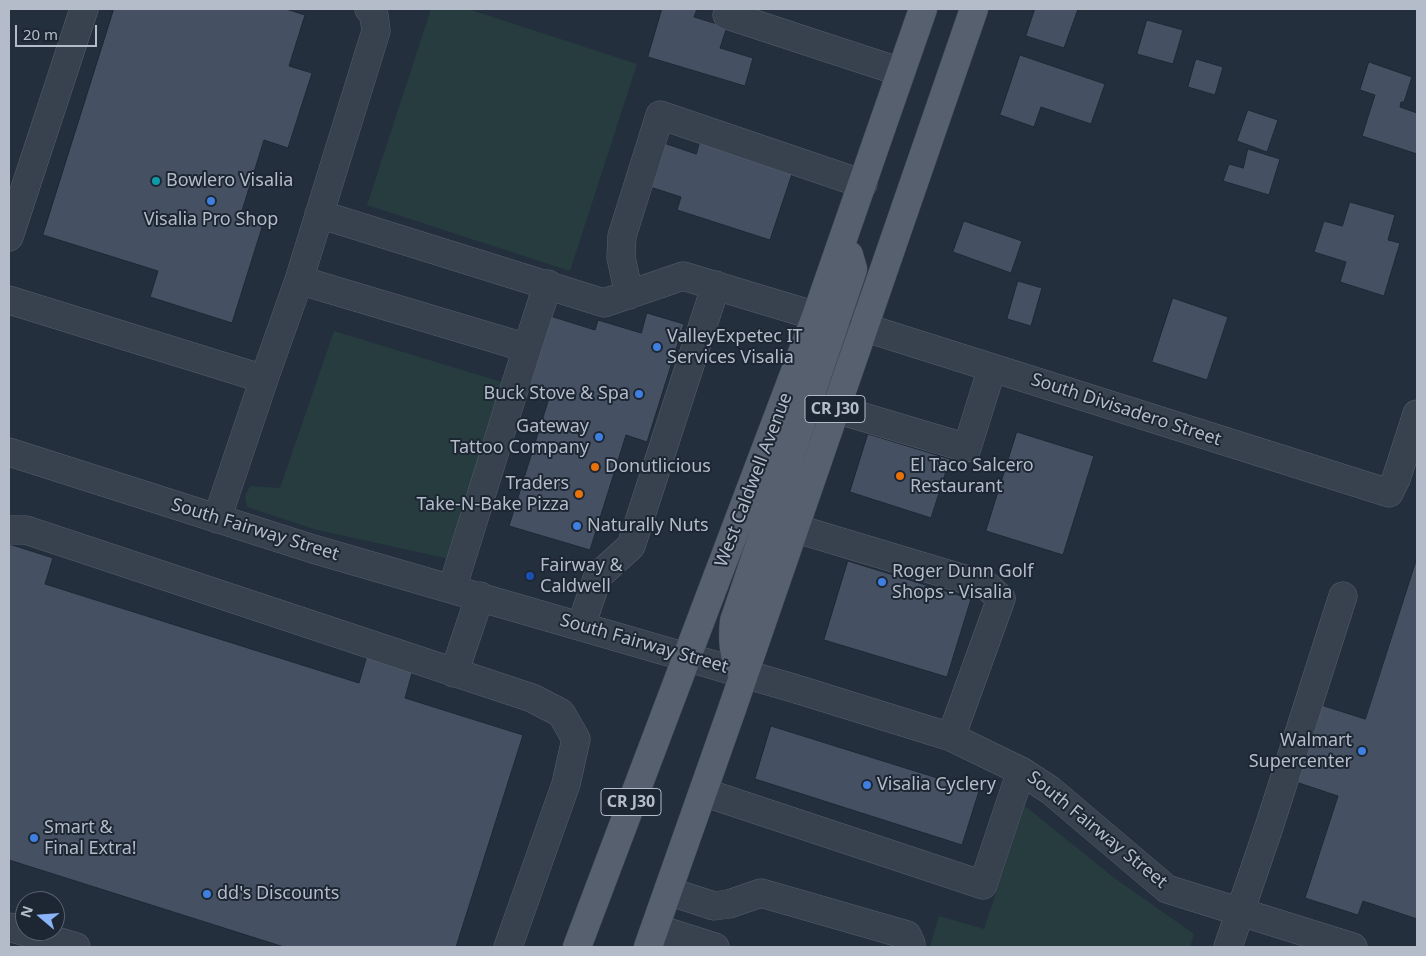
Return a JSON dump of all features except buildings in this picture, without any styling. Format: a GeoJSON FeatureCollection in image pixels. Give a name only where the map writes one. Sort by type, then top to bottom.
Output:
{"type":"FeatureCollection","features":[{"type":"Feature","properties":{"kind":"main road","name":"West Caldwell Avenue"},"geometry":{"type":"LineString","coordinates":[[577,947],[816,316],[923,9]]}},
{"type":"Feature","properties":{"kind":"main road","name":"CR J30"},"geometry":{"type":"LineString","coordinates":[[652,938],[974,9]]}},
{"type":"Feature","properties":{"kind":"main road"},"geometry":{"type":"LineString","coordinates":[[743,674],[736,662],[732,636],[734,621],[853,269],[844,237]]}},
{"type":"Feature","properties":{"kind":"street"},"geometry":{"type":"LineString","coordinates":[[9,237],[84,9]]}},
{"type":"Feature","properties":{"kind":"street"},"geometry":{"type":"LineString","coordinates":[[217,518],[299,280],[376,31],[374,15],[369,9]]}},
{"type":"Feature","properties":{"kind":"street"},"geometry":{"type":"LineString","coordinates":[[727,15],[900,72]]}},
{"type":"Feature","properties":{"kind":"street"},"geometry":{"type":"LineString","coordinates":[[629,295],[621,257],[622,236],[660,115],[863,184]]}},
{"type":"Feature","properties":{"kind":"street"},"geometry":{"type":"LineString","coordinates":[[319,214],[604,303],[683,276],[816,316]]}},
{"type":"Feature","properties":{"kind":"street"},"geometry":{"type":"LineString","coordinates":[[299,280],[527,348]]}},
{"type":"Feature","properties":{"kind":"street"},"geometry":{"type":"LineString","coordinates":[[452,589],[548,284]]}},
{"type":"Feature","properties":{"kind":"street"},"geometry":{"type":"LineString","coordinates":[[581,626],[598,576],[631,546],[716,285]]}},
{"type":"Feature","properties":{"kind":"street"},"geometry":{"type":"LineString","coordinates":[[9,300],[264,378]]}},
{"type":"Feature","properties":{"kind":"street","name":"South Divisadero Street"},"geometry":{"type":"LineString","coordinates":[[863,327],[1389,493],[1396,479],[1417,414]]}},
{"type":"Feature","properties":{"kind":"street"},"geometry":{"type":"LineString","coordinates":[[836,409],[967,448],[992,368]]}},
{"type":"Feature","properties":{"kind":"street","name":"South Fairway Street"},"geometry":{"type":"LineString","coordinates":[[9,452],[217,518],[950,737],[1022,771],[1050,790],[1167,888],[1354,947]]}},
{"type":"Feature","properties":{"kind":"street"},"geometry":{"type":"LineString","coordinates":[[794,528],[987,586],[1001,599],[950,737]]}},
{"type":"Feature","properties":{"kind":"street"},"geometry":{"type":"LineString","coordinates":[[9,530],[26,530],[532,698],[561,713],[576,739],[566,784],[508,947]]}},
{"type":"Feature","properties":{"kind":"street"},"geometry":{"type":"LineString","coordinates":[[454,673],[480,596]]}},
{"type":"Feature","properties":{"kind":"street"},"geometry":{"type":"LineString","coordinates":[[1228,947],[1343,596]]}},
{"type":"Feature","properties":{"kind":"street"},"geometry":{"type":"LineString","coordinates":[[703,792],[983,885],[1022,771]]}},
{"type":"Feature","properties":{"kind":"street"},"geometry":{"type":"LineString","coordinates":[[668,891],[714,906],[729,904],[761,893],[907,935],[911,944],[910,947]]}},
{"type":"Feature","properties":{"kind":"street"},"geometry":{"type":"LineString","coordinates":[[9,926],[69,946]]}},
{"type":"Feature","properties":{"kind":"street"},"geometry":{"type":"LineString","coordinates":[[652,938],[715,947]]}},
{"type":"Feature","properties":{"kind":"green space"},"geometry":{"type":"Polygon","coordinates":[[[431,9],[468,9],[637,64],[570,271],[367,205],[431,9]]]}},
{"type":"Feature","properties":{"kind":"green space"},"geometry":{"type":"Polygon","coordinates":[[[334,331],[505,383],[450,559],[317,530],[247,507],[245,496],[250,486],[280,488],[334,331]]]}},
{"type":"Feature","properties":{"kind":"green space"},"geometry":{"type":"Polygon","coordinates":[[[1025,806],[1113,877],[1194,934],[1190,947],[930,947],[939,916],[984,929],[1025,806]]]}},
{"type":"Feature","properties":{"kind":"place","name":"Bowlero Visalia"},"geometry":{"type":"Point","coordinates":[156,181]}},
{"type":"Feature","properties":{"kind":"place","name":"Visalia Pro Shop"},"geometry":{"type":"Point","coordinates":[211,201]}},
{"type":"Feature","properties":{"kind":"place","name":"ValleyExpetec IT Services Visalia"},"geometry":{"type":"Point","coordinates":[657,347]}},
{"type":"Feature","properties":{"kind":"place","name":"Buck Stove & Spa"},"geometry":{"type":"Point","coordinates":[639,394]}},
{"type":"Feature","properties":{"kind":"place","name":"Gateway Tattoo Company"},"geometry":{"type":"Point","coordinates":[599,437]}},
{"type":"Feature","properties":{"kind":"place","name":"Donutlicious"},"geometry":{"type":"Point","coordinates":[595,467]}},
{"type":"Feature","properties":{"kind":"place","name":"El Taco Salcero Restaurant"},"geometry":{"type":"Point","coordinates":[900,476]}},
{"type":"Feature","properties":{"kind":"place","name":"Traders Take-N-Bake Pizza"},"geometry":{"type":"Point","coordinates":[579,494]}},
{"type":"Feature","properties":{"kind":"place","name":"Naturally Nuts"},"geometry":{"type":"Point","coordinates":[577,526]}},
{"type":"Feature","properties":{"kind":"place","name":"Fairway & Caldwell"},"geometry":{"type":"Point","coordinates":[530,576]}},
{"type":"Feature","properties":{"kind":"place","name":"Roger Dunn Golf Shops - Visalia"},"geometry":{"type":"Point","coordinates":[882,582]}},
{"type":"Feature","properties":{"kind":"place","name":"Walmart Supercenter"},"geometry":{"type":"Point","coordinates":[1362,751]}},
{"type":"Feature","properties":{"kind":"place","name":"Visalia Cyclery"},"geometry":{"type":"Point","coordinates":[867,785]}},
{"type":"Feature","properties":{"kind":"place","name":"Smart & Final Extra!"},"geometry":{"type":"Point","coordinates":[34,838]}},
{"type":"Feature","properties":{"kind":"place","name":"dd's Discounts"},"geometry":{"type":"Point","coordinates":[207,894]}}]}
